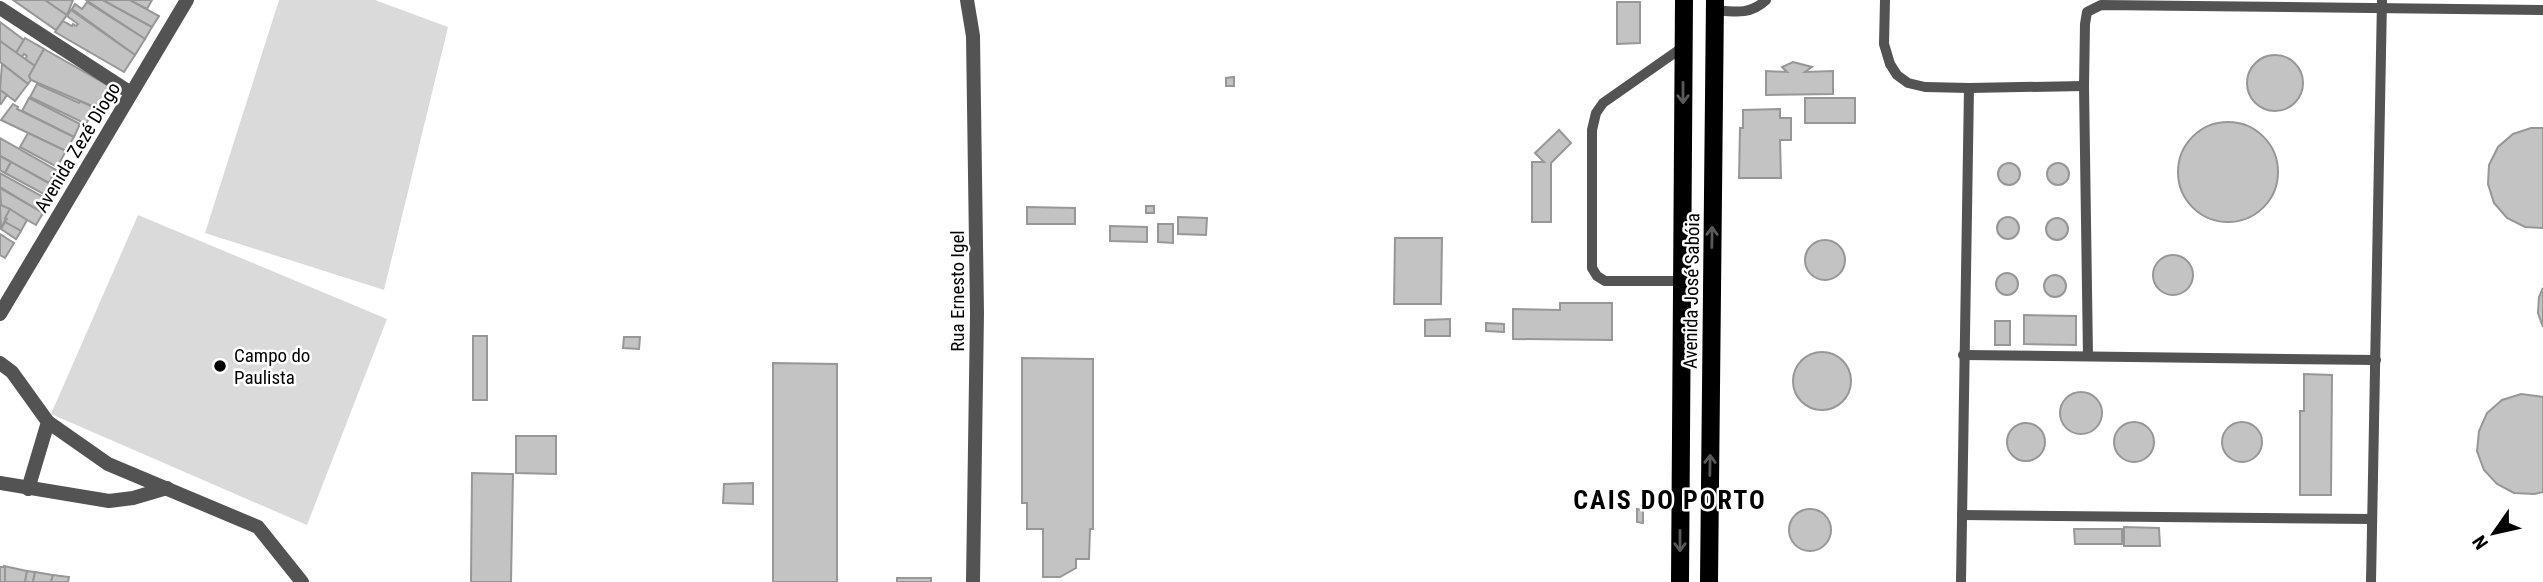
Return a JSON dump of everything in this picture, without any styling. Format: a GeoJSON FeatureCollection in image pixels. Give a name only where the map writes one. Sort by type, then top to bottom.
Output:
{"type":"FeatureCollection","features":[{"type":"Feature","properties":{"kind":"main road","name":"Avenida José Sabóia"},"geometry":{"type":"LineString","coordinates":[[1680,582],[1684,0]]}},
{"type":"Feature","properties":{"kind":"main road","name":"Avenida José Sabóia"},"geometry":{"type":"LineString","coordinates":[[1709,582],[1715,5]]}},
{"type":"Feature","properties":{"kind":"street","name":"Avenida Zezé Diogo"},"geometry":{"type":"LineString","coordinates":[[0,314],[187,0]]}},
{"type":"Feature","properties":{"kind":"street","name":"Rua Ernesto Igel"},"geometry":{"type":"LineString","coordinates":[[967,0],[974,36],[976,244],[973,582]]}},
{"type":"Feature","properties":{"kind":"street"},"geometry":{"type":"LineString","coordinates":[[0,8],[131,93]]}},
{"type":"Feature","properties":{"kind":"street"},"geometry":{"type":"LineString","coordinates":[[0,363],[12,372],[48,422],[108,464],[258,527],[302,582]]}},
{"type":"Feature","properties":{"kind":"street"},"geometry":{"type":"LineString","coordinates":[[28,489],[48,422]]}},
{"type":"Feature","properties":{"kind":"street"},"geometry":{"type":"LineString","coordinates":[[0,483],[109,501],[134,498],[167,488]]}},
{"type":"Feature","properties":{"kind":"lane"},"geometry":{"type":"LineString","coordinates":[[1715,5],[1744,12],[1754,10],[1766,0]]}},
{"type":"Feature","properties":{"kind":"lane"},"geometry":{"type":"LineString","coordinates":[[1885,0],[1884,44],[1890,64],[1897,75],[1908,83],[1926,87],[1969,88],[2084,86]]}},
{"type":"Feature","properties":{"kind":"lane"},"geometry":{"type":"LineString","coordinates":[[2088,356],[2084,86],[2087,12],[2101,5],[2382,4],[2543,10]]}},
{"type":"Feature","properties":{"kind":"lane"},"geometry":{"type":"LineString","coordinates":[[2371,582],[2382,4]]}},
{"type":"Feature","properties":{"kind":"lane"},"geometry":{"type":"LineString","coordinates":[[1682,281],[1605,281],[1597,276],[1592,268],[1592,130],[1596,113],[1603,103],[1684,47]]}},
{"type":"Feature","properties":{"kind":"lane"},"geometry":{"type":"LineString","coordinates":[[1961,582],[1969,88]]}},
{"type":"Feature","properties":{"kind":"lane"},"geometry":{"type":"LineString","coordinates":[[1964,355],[2376,360]]}},
{"type":"Feature","properties":{"kind":"lane"},"geometry":{"type":"LineString","coordinates":[[1962,515],[2372,519]]}},
{"type":"Feature","properties":{"kind":"shaded area"},"geometry":{"type":"Polygon","coordinates":[[[279,0],[375,0],[448,27],[384,290],[205,233],[279,0]]]}},
{"type":"Feature","properties":{"kind":"shaded area","name":"Campo do Paulista"},"geometry":{"type":"Polygon","coordinates":[[[138,215],[387,319],[307,525],[51,414],[138,215]]]}},
{"type":"Feature","properties":{"kind":"building"},"geometry":{"type":"Polygon","coordinates":[[[13,0],[45,0],[67,15],[56,30],[13,0]]]}},
{"type":"Feature","properties":{"kind":"building"},"geometry":{"type":"Polygon","coordinates":[[[45,0],[73,0],[67,15],[45,0]]]}},
{"type":"Feature","properties":{"kind":"building"},"geometry":{"type":"Polygon","coordinates":[[[86,0],[103,0],[152,27],[145,39],[86,0]]]}},
{"type":"Feature","properties":{"kind":"building"},"geometry":{"type":"Polygon","coordinates":[[[103,0],[130,0],[159,16],[152,27],[103,0]]]}},
{"type":"Feature","properties":{"kind":"building"},"geometry":{"type":"Polygon","coordinates":[[[130,0],[152,0],[147,9],[130,0]]]}},
{"type":"Feature","properties":{"kind":"building"},"geometry":{"type":"Polygon","coordinates":[[[87,2],[145,39],[135,55],[72,9],[75,4],[82,9],[87,2]]]}},
{"type":"Feature","properties":{"kind":"building"},"geometry":{"type":"Polygon","coordinates":[[[1617,2],[1640,2],[1640,43],[1617,44],[1617,2]]]}},
{"type":"Feature","properties":{"kind":"building"},"geometry":{"type":"Polygon","coordinates":[[[71,10],[135,55],[124,72],[55,32],[63,21],[72,26],[78,24],[67,16],[71,10]]]}},
{"type":"Feature","properties":{"kind":"building"},"geometry":{"type":"Polygon","coordinates":[[[0,22],[24,40],[16,53],[0,41],[0,22]]]}},
{"type":"Feature","properties":{"kind":"building"},"geometry":{"type":"Polygon","coordinates":[[[25,38],[44,49],[35,66],[25,59],[27,56],[24,54],[22,57],[16,53],[25,38]]]}},
{"type":"Feature","properties":{"kind":"building"},"geometry":{"type":"Polygon","coordinates":[[[0,41],[35,66],[28,84],[0,62],[0,41]]]}},
{"type":"Feature","properties":{"kind":"building"},"geometry":{"type":"Polygon","coordinates":[[[44,49],[109,86],[99,109],[31,80],[29,76],[44,49]]]}},
{"type":"Feature","properties":{"kind":"building"},"geometry":{"type":"Polygon","coordinates":[[[2269,55],[2281,55],[2295,63],[2303,77],[2301,94],[2295,103],[2281,111],[2269,111],[2252,99],[2247,89],[2247,77],[2259,60],[2269,55]]]}},
{"type":"Feature","properties":{"kind":"building"},"geometry":{"type":"Polygon","coordinates":[[[1793,62],[1812,67],[1805,72],[1833,71],[1833,94],[1766,95],[1766,71],[1787,72],[1782,67],[1793,62]]]}},
{"type":"Feature","properties":{"kind":"building"},"geometry":{"type":"Polygon","coordinates":[[[2,64],[28,84],[15,101],[0,90],[2,64]]]}},
{"type":"Feature","properties":{"kind":"building"},"geometry":{"type":"Polygon","coordinates":[[[1234,77],[1234,86],[1226,86],[1226,78],[1234,77]]]}},
{"type":"Feature","properties":{"kind":"building"},"geometry":{"type":"Polygon","coordinates":[[[37,84],[95,108],[86,124],[30,97],[37,84]]]}},
{"type":"Feature","properties":{"kind":"building"},"geometry":{"type":"Polygon","coordinates":[[[0,90],[7,95],[1,104],[0,103],[0,90]]]}},
{"type":"Feature","properties":{"kind":"building"},"geometry":{"type":"Polygon","coordinates":[[[29,98],[80,124],[74,137],[22,111],[29,98]]]}},
{"type":"Feature","properties":{"kind":"building"},"geometry":{"type":"Polygon","coordinates":[[[1805,98],[1855,98],[1855,123],[1805,123],[1805,98]]]}},
{"type":"Feature","properties":{"kind":"building"},"geometry":{"type":"Polygon","coordinates":[[[13,104],[17,109],[74,137],[66,151],[1,120],[13,104]]]}},
{"type":"Feature","properties":{"kind":"building"},"geometry":{"type":"Polygon","coordinates":[[[1780,109],[1780,118],[1791,118],[1791,140],[1780,140],[1781,178],[1739,178],[1743,110],[1780,109]]]}},
{"type":"Feature","properties":{"kind":"building"},"geometry":{"type":"Polygon","coordinates":[[[2228,122],[2256,130],[2270,144],[2278,172],[2270,200],[2256,214],[2228,222],[2200,214],[2186,200],[2178,172],[2186,144],[2200,130],[2228,122]]]}},
{"type":"Feature","properties":{"kind":"building"},"geometry":{"type":"Polygon","coordinates":[[[2531,128],[2543,128],[2543,228],[2525,227],[2507,218],[2494,203],[2488,184],[2489,165],[2498,147],[2513,134],[2531,128]]]}},
{"type":"Feature","properties":{"kind":"building"},"geometry":{"type":"Polygon","coordinates":[[[1559,130],[1571,143],[1551,163],[1551,222],[1532,222],[1532,162],[1544,162],[1535,153],[1559,130]]]}},
{"type":"Feature","properties":{"kind":"building"},"geometry":{"type":"Polygon","coordinates":[[[28,133],[66,151],[57,167],[20,147],[28,133]]]}},
{"type":"Feature","properties":{"kind":"building"},"geometry":{"type":"Polygon","coordinates":[[[0,138],[56,170],[49,183],[0,156],[0,138]]]}},
{"type":"Feature","properties":{"kind":"building"},"geometry":{"type":"Polygon","coordinates":[[[0,156],[11,162],[5,173],[0,170],[0,156]]]}},
{"type":"Feature","properties":{"kind":"building"},"geometry":{"type":"Polygon","coordinates":[[[11,162],[57,188],[51,198],[5,173],[11,162]]]}},
{"type":"Feature","properties":{"kind":"building"},"geometry":{"type":"Polygon","coordinates":[[[2009,163],[2017,166],[2020,174],[2017,182],[2009,185],[2001,182],[1998,174],[2001,166],[2009,163]]]}},
{"type":"Feature","properties":{"kind":"building"},"geometry":{"type":"Polygon","coordinates":[[[2058,163],[2066,166],[2069,174],[2066,182],[2058,185],[2050,182],[2047,174],[2050,166],[2058,163]]]}},
{"type":"Feature","properties":{"kind":"building"},"geometry":{"type":"Polygon","coordinates":[[[0,173],[50,201],[43,213],[0,187],[0,173]]]}},
{"type":"Feature","properties":{"kind":"building"},"geometry":{"type":"Polygon","coordinates":[[[0,188],[43,213],[36,225],[1,205],[0,188]]]}},
{"type":"Feature","properties":{"kind":"building"},"geometry":{"type":"Polygon","coordinates":[[[1,205],[10,209],[1,229],[0,207],[1,205]]]}},
{"type":"Feature","properties":{"kind":"building"},"geometry":{"type":"Polygon","coordinates":[[[1146,206],[1154,206],[1154,213],[1146,213],[1146,206]]]}},
{"type":"Feature","properties":{"kind":"building"},"geometry":{"type":"Polygon","coordinates":[[[1027,207],[1075,208],[1075,224],[1027,224],[1027,207]]]}},
{"type":"Feature","properties":{"kind":"building"},"geometry":{"type":"Polygon","coordinates":[[[10,209],[27,220],[21,231],[5,222],[10,209]]]}},
{"type":"Feature","properties":{"kind":"building"},"geometry":{"type":"Polygon","coordinates":[[[1178,217],[1207,218],[1206,235],[1178,234],[1178,217]]]}},
{"type":"Feature","properties":{"kind":"building"},"geometry":{"type":"Polygon","coordinates":[[[2008,217],[2016,220],[2019,228],[2016,236],[2008,239],[2000,236],[1997,228],[2000,220],[2008,217]]]}},
{"type":"Feature","properties":{"kind":"building"},"geometry":{"type":"Polygon","coordinates":[[[2057,218],[2065,221],[2068,229],[2065,237],[2057,240],[2049,237],[2046,229],[2049,221],[2057,218]]]}},
{"type":"Feature","properties":{"kind":"building"},"geometry":{"type":"Polygon","coordinates":[[[5,222],[21,231],[16,239],[1,229],[5,222]]]}},
{"type":"Feature","properties":{"kind":"building"},"geometry":{"type":"Polygon","coordinates":[[[1158,224],[1173,224],[1173,243],[1158,242],[1158,224]]]}},
{"type":"Feature","properties":{"kind":"building"},"geometry":{"type":"Polygon","coordinates":[[[1110,226],[1147,227],[1147,242],[1110,241],[1110,226]]]}},
{"type":"Feature","properties":{"kind":"building"},"geometry":{"type":"Polygon","coordinates":[[[0,234],[14,243],[5,258],[0,255],[0,234]]]}},
{"type":"Feature","properties":{"kind":"building"},"geometry":{"type":"Polygon","coordinates":[[[1395,238],[1442,238],[1441,304],[1394,304],[1395,238]]]}},
{"type":"Feature","properties":{"kind":"building"},"geometry":{"type":"Polygon","coordinates":[[[1825,240],[1833,241],[1839,246],[1844,252],[1844,268],[1839,274],[1833,279],[1825,280],[1817,279],[1811,274],[1806,268],[1805,260],[1806,252],[1811,246],[1817,241],[1825,240]]]}},
{"type":"Feature","properties":{"kind":"building"},"geometry":{"type":"Polygon","coordinates":[[[2173,255],[2187,261],[2193,275],[2187,289],[2173,295],[2159,289],[2153,275],[2159,261],[2173,255]]]}},
{"type":"Feature","properties":{"kind":"building"},"geometry":{"type":"Polygon","coordinates":[[[2007,273],[2015,276],[2018,284],[2015,292],[2007,295],[1999,292],[1996,284],[1999,276],[2007,273]]]}},
{"type":"Feature","properties":{"kind":"building"},"geometry":{"type":"Polygon","coordinates":[[[2055,275],[2063,278],[2066,286],[2063,294],[2055,297],[2047,294],[2044,286],[2047,278],[2055,275]]]}},
{"type":"Feature","properties":{"kind":"building"},"geometry":{"type":"Polygon","coordinates":[[[2543,288],[2543,327],[2538,313],[2539,297],[2543,288]]]}},
{"type":"Feature","properties":{"kind":"building"},"geometry":{"type":"Polygon","coordinates":[[[1560,303],[1612,303],[1612,340],[1513,339],[1513,309],[1560,310],[1560,303]]]}},
{"type":"Feature","properties":{"kind":"building"},"geometry":{"type":"Polygon","coordinates":[[[2024,315],[2076,316],[2076,345],[2024,344],[2024,315]]]}},
{"type":"Feature","properties":{"kind":"building"},"geometry":{"type":"Polygon","coordinates":[[[1450,319],[1450,336],[1425,336],[1425,320],[1450,319]]]}},
{"type":"Feature","properties":{"kind":"building"},"geometry":{"type":"Polygon","coordinates":[[[1995,321],[2010,321],[2010,345],[1995,345],[1995,321]]]}},
{"type":"Feature","properties":{"kind":"building"},"geometry":{"type":"Polygon","coordinates":[[[1486,323],[1504,324],[1504,332],[1486,331],[1486,323]]]}},
{"type":"Feature","properties":{"kind":"building"},"geometry":{"type":"Polygon","coordinates":[[[473,336],[487,336],[487,400],[473,400],[473,336]]]}},
{"type":"Feature","properties":{"kind":"building"},"geometry":{"type":"Polygon","coordinates":[[[624,337],[640,337],[639,349],[623,348],[624,337]]]}},
{"type":"Feature","properties":{"kind":"building"},"geometry":{"type":"Polygon","coordinates":[[[1822,352],[1833,354],[1846,365],[1851,381],[1849,392],[1838,405],[1822,410],[1811,408],[1798,397],[1793,381],[1795,370],[1806,357],[1822,352]]]}},
{"type":"Feature","properties":{"kind":"building"},"geometry":{"type":"Polygon","coordinates":[[[1022,358],[1093,359],[1093,529],[1090,529],[1089,559],[1076,559],[1076,568],[1060,577],[1043,577],[1043,529],[1027,529],[1027,503],[1022,503],[1022,358]]]}},
{"type":"Feature","properties":{"kind":"building"},"geometry":{"type":"Polygon","coordinates":[[[773,363],[837,364],[837,582],[773,582],[773,363]]]}},
{"type":"Feature","properties":{"kind":"building"},"geometry":{"type":"Polygon","coordinates":[[[2304,374],[2332,375],[2331,495],[2300,495],[2300,411],[2304,411],[2304,374]]]}},
{"type":"Feature","properties":{"kind":"building"},"geometry":{"type":"Polygon","coordinates":[[[2081,392],[2096,398],[2102,413],[2096,428],[2081,434],[2066,428],[2060,413],[2066,398],[2081,392]]]}},
{"type":"Feature","properties":{"kind":"building"},"geometry":{"type":"Polygon","coordinates":[[[2521,394],[2543,397],[2543,492],[2534,494],[2514,493],[2497,484],[2484,470],[2477,451],[2479,431],[2487,413],[2502,400],[2521,394]]]}},
{"type":"Feature","properties":{"kind":"building"},"geometry":{"type":"Polygon","coordinates":[[[2134,422],[2148,428],[2154,442],[2148,456],[2134,462],[2120,456],[2114,442],[2120,428],[2134,422]]]}},
{"type":"Feature","properties":{"kind":"building"},"geometry":{"type":"Polygon","coordinates":[[[2242,422],[2256,428],[2262,442],[2256,456],[2242,462],[2228,456],[2222,442],[2228,428],[2242,422]]]}},
{"type":"Feature","properties":{"kind":"building"},"geometry":{"type":"Polygon","coordinates":[[[2026,423],[2039,429],[2045,442],[2039,455],[2026,461],[2013,455],[2007,442],[2013,429],[2026,423]]]}},
{"type":"Feature","properties":{"kind":"building"},"geometry":{"type":"Polygon","coordinates":[[[516,436],[556,436],[556,474],[516,473],[516,436]]]}},
{"type":"Feature","properties":{"kind":"building"},"geometry":{"type":"Polygon","coordinates":[[[472,473],[513,474],[511,582],[471,582],[472,473]]]}},
{"type":"Feature","properties":{"kind":"building"},"geometry":{"type":"Polygon","coordinates":[[[753,483],[753,504],[723,503],[724,484],[753,483]]]}},
{"type":"Feature","properties":{"kind":"building"},"geometry":{"type":"Polygon","coordinates":[[[1637,509],[1643,510],[1643,523],[1637,522],[1637,509]]]}},
{"type":"Feature","properties":{"kind":"building"},"geometry":{"type":"Polygon","coordinates":[[[1810,509],[1825,515],[1831,530],[1825,545],[1810,551],[1795,545],[1789,530],[1795,515],[1810,509]]]}},
{"type":"Feature","properties":{"kind":"building"},"geometry":{"type":"Polygon","coordinates":[[[2124,527],[2159,528],[2160,546],[2124,546],[2124,527]]]}},
{"type":"Feature","properties":{"kind":"building"},"geometry":{"type":"Polygon","coordinates":[[[2074,529],[2122,529],[2122,544],[2075,544],[2074,529]]]}},
{"type":"Feature","properties":{"kind":"building"},"geometry":{"type":"Polygon","coordinates":[[[4,566],[27,571],[25,582],[5,582],[4,566]]]}},
{"type":"Feature","properties":{"kind":"building"},"geometry":{"type":"Polygon","coordinates":[[[0,567],[5,567],[5,582],[0,582],[0,567]]]}},
{"type":"Feature","properties":{"kind":"building"},"geometry":{"type":"Polygon","coordinates":[[[27,571],[35,572],[33,582],[25,582],[27,571]]]}},
{"type":"Feature","properties":{"kind":"building"},"geometry":{"type":"Polygon","coordinates":[[[35,572],[53,575],[51,582],[33,582],[35,572]]]}},
{"type":"Feature","properties":{"kind":"building"},"geometry":{"type":"Polygon","coordinates":[[[53,575],[69,577],[68,582],[51,582],[53,575]]]}},
{"type":"Feature","properties":{"kind":"building"},"geometry":{"type":"Polygon","coordinates":[[[897,578],[931,578],[931,582],[897,582],[897,578]]]}},
{"type":"Feature","properties":{"kind":"place","name":"Campo do Paulista"},"geometry":{"type":"Point","coordinates":[220,366]}},
{"type":"Feature","properties":{"kind":"district","name":"CAIS DO PORTO"},"geometry":{"type":"Point","coordinates":[1670,500]}}]}
